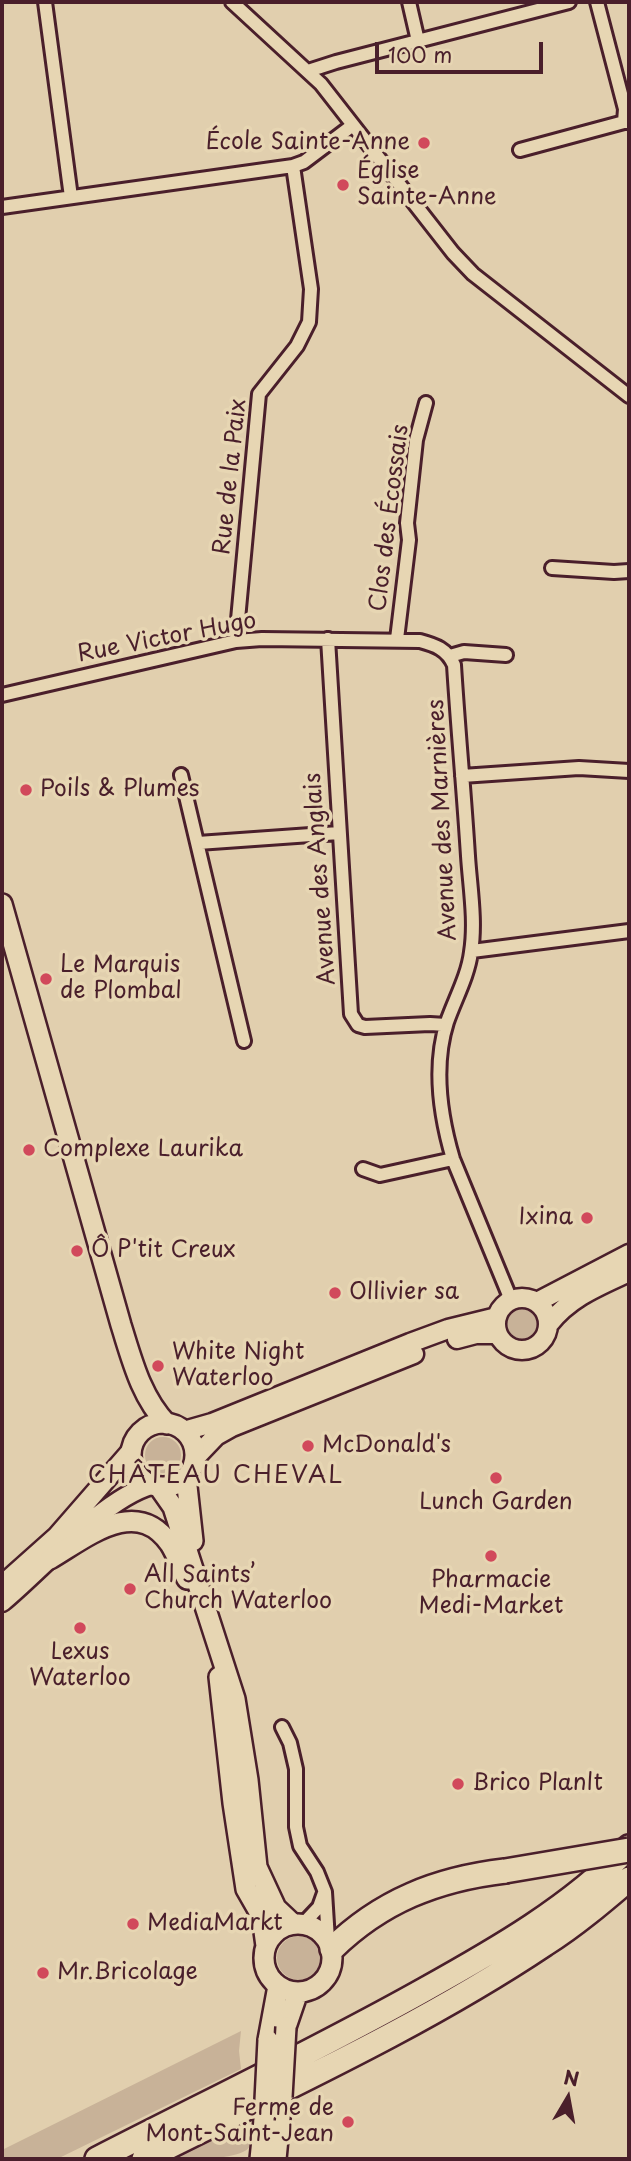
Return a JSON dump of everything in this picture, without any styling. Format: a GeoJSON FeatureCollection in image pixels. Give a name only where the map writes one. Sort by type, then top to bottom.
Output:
{"type":"FeatureCollection","features":[{"type":"Feature","properties":{"kind":"highway"},"geometry":{"type":"LineString","coordinates":[[330,1945],[357,1924],[402,1898],[442,1883],[477,1874],[629,1849]]}},
{"type":"Feature","properties":{"kind":"highway"},"geometry":{"type":"LineString","coordinates":[[97,2159],[333,2041],[491,1952],[572,1896],[629,1849]]}},
{"type":"Feature","properties":{"kind":"highway"},"geometry":{"type":"LineString","coordinates":[[144,2159],[353,2053],[499,1974],[581,1919],[629,1879]]}},
{"type":"Feature","properties":{"kind":"main road"},"geometry":{"type":"LineString","coordinates":[[2,904],[139,1379],[153,1410],[175,1427],[194,1448],[195,1458],[192,1469],[178,1483],[137,1489],[124,1497],[2,1602]]}},
{"type":"Feature","properties":{"kind":"main road"},"geometry":{"type":"LineString","coordinates":[[537,1302],[629,1254]]}},
{"type":"Feature","properties":{"kind":"main road"},"geometry":{"type":"LineString","coordinates":[[549,1324],[566,1304],[628,1272]]}},
{"type":"Feature","properties":{"kind":"main road"},"geometry":{"type":"LineString","coordinates":[[529,1298],[537,1302],[544,1308],[549,1324],[548,1331],[541,1344],[527,1350],[512,1349],[505,1344],[497,1326],[505,1304],[511,1300],[529,1298]]}},
{"type":"Feature","properties":{"kind":"main road"},"geometry":{"type":"LineString","coordinates":[[2,1585],[57,1536],[146,1428],[212,1423],[448,1329],[497,1326]]}},
{"type":"Feature","properties":{"kind":"main road"},"geometry":{"type":"LineString","coordinates":[[195,1458],[206,1445],[232,1427],[415,1354],[497,1326]]}},
{"type":"Feature","properties":{"kind":"main road"},"geometry":{"type":"LineString","coordinates":[[139,1379],[133,1464],[137,1473],[155,1486],[173,1507],[235,1699],[248,1780],[257,1867],[276,1908],[298,1924],[321,1932],[330,1945],[331,1970],[326,1979],[308,1991],[298,1992],[278,1986],[266,1971],[262,1917],[246,1889],[242,1868],[226,1749],[216,1644]]}},
{"type":"Feature","properties":{"kind":"main road"},"geometry":{"type":"LineString","coordinates":[[186,1477],[195,1570]]}},
{"type":"Feature","properties":{"kind":"main road"},"geometry":{"type":"LineString","coordinates":[[50,1559],[106,1525],[120,1521],[148,1525],[169,1543],[209,1624]]}},
{"type":"Feature","properties":{"kind":"main road"},"geometry":{"type":"LineString","coordinates":[[266,1946],[276,1931],[298,1924]]}},
{"type":"Feature","properties":{"kind":"main road"},"geometry":{"type":"LineString","coordinates":[[276,2159],[268,2040],[278,1986]]}},
{"type":"Feature","properties":{"kind":"main road"},"geometry":{"type":"LineString","coordinates":[[260,2159],[272,2115],[286,2027],[298,1992]]}},
{"type":"Feature","properties":{"kind":"street"},"geometry":{"type":"LineString","coordinates":[[45,2],[71,197]]}},
{"type":"Feature","properties":{"kind":"street"},"geometry":{"type":"LineString","coordinates":[[232,2],[308,71],[453,253],[473,274],[629,396]]}},
{"type":"Feature","properties":{"kind":"street"},"geometry":{"type":"LineString","coordinates":[[409,2],[418,41]]}},
{"type":"Feature","properties":{"kind":"street"},"geometry":{"type":"LineString","coordinates":[[308,71],[569,2]]}},
{"type":"Feature","properties":{"kind":"street"},"geometry":{"type":"LineString","coordinates":[[520,150],[627,122],[597,2]]}},
{"type":"Feature","properties":{"kind":"street"},"geometry":{"type":"LineString","coordinates":[[2,207],[293,166],[304,162],[353,125]]}},
{"type":"Feature","properties":{"kind":"street","name":"Rue de la Paix"},"geometry":{"type":"LineString","coordinates":[[236,641],[259,394],[297,346],[309,322],[311,289],[293,166]]}},
{"type":"Feature","properties":{"kind":"street","name":"Clos des Écossais"},"geometry":{"type":"LineString","coordinates":[[397,639],[409,540],[407,523],[416,440],[426,403]]}},
{"type":"Feature","properties":{"kind":"street"},"geometry":{"type":"LineString","coordinates":[[552,568],[614,572],[629,570]]}},
{"type":"Feature","properties":{"kind":"street","name":"Avenue des Anglais"},"geometry":{"type":"LineString","coordinates":[[328,639],[353,1021],[365,1027],[446,1025]]}},
{"type":"Feature","properties":{"kind":"street","name":"Rue Victor Hugo"},"geometry":{"type":"LineString","coordinates":[[2,695],[236,641],[397,639],[432,644],[450,656],[464,652],[506,655]]}},
{"type":"Feature","properties":{"kind":"street","name":"Avenue des Marnières"},"geometry":{"type":"LineString","coordinates":[[450,656],[454,665],[472,951],[446,1025],[439,1078],[444,1122],[453,1158],[511,1300]]}},
{"type":"Feature","properties":{"kind":"street"},"geometry":{"type":"LineString","coordinates":[[462,776],[579,768],[629,771]]}},
{"type":"Feature","properties":{"kind":"street"},"geometry":{"type":"LineString","coordinates":[[181,775],[244,1041]]}},
{"type":"Feature","properties":{"kind":"street"},"geometry":{"type":"LineString","coordinates":[[198,843],[339,833]]}},
{"type":"Feature","properties":{"kind":"street"},"geometry":{"type":"LineString","coordinates":[[472,951],[629,931]]}},
{"type":"Feature","properties":{"kind":"street"},"geometry":{"type":"LineString","coordinates":[[363,1169],[380,1175],[453,1158]]}},
{"type":"Feature","properties":{"kind":"street"},"geometry":{"type":"LineString","coordinates":[[282,1727],[290,1742],[296,1769],[296,1827],[300,1846],[317,1872],[325,1892],[330,1945]]}},
{"type":"Feature","properties":{"kind":"street"},"geometry":{"type":"LineString","coordinates":[[298,1924],[319,1907],[325,1892]]}},
{"type":"Feature","properties":{"kind":"shaded area"},"geometry":{"type":"Polygon","coordinates":[[[522,1309],[533,1313],[537,1324],[533,1335],[522,1339],[511,1335],[507,1324],[511,1313],[522,1309]]]}},
{"type":"Feature","properties":{"kind":"shaded area"},"geometry":{"type":"Polygon","coordinates":[[[163,1437],[176,1442],[181,1455],[176,1468],[163,1473],[150,1468],[145,1455],[150,1442],[163,1437]]]}},
{"type":"Feature","properties":{"kind":"shaded area"},"geometry":{"type":"Polygon","coordinates":[[[299,1936],[315,1942],[321,1958],[315,1974],[299,1980],[283,1974],[277,1958],[283,1942],[299,1936]]]}},
{"type":"Feature","properties":{"kind":"shaded area"},"geometry":{"type":"Polygon","coordinates":[[[241,2031],[241,2069],[57,2159],[2,2159],[2,2150],[241,2031]]]}},
{"type":"Feature","properties":{"kind":"shaded area"},"geometry":{"type":"Polygon","coordinates":[[[247,2118],[251,2143],[245,2151],[225,2157],[168,2159],[247,2118]]]}},
{"type":"Feature","properties":{"kind":"place","name":"École Sainte-Anne"},"geometry":{"type":"Point","coordinates":[424,143]}},
{"type":"Feature","properties":{"kind":"place","name":"Église Sainte-Anne"},"geometry":{"type":"Point","coordinates":[343,185]}},
{"type":"Feature","properties":{"kind":"place","name":"Poils & Plumes"},"geometry":{"type":"Point","coordinates":[26,790]}},
{"type":"Feature","properties":{"kind":"place","name":"Le Marquis de Plombal"},"geometry":{"type":"Point","coordinates":[46,979]}},
{"type":"Feature","properties":{"kind":"place","name":"Complexe Laurika"},"geometry":{"type":"Point","coordinates":[29,1150]}},
{"type":"Feature","properties":{"kind":"place","name":"Ixina"},"geometry":{"type":"Point","coordinates":[587,1218]}},
{"type":"Feature","properties":{"kind":"place","name":"Ô P'tit Creux"},"geometry":{"type":"Point","coordinates":[77,1251]}},
{"type":"Feature","properties":{"kind":"place","name":"Ollivier sa"},"geometry":{"type":"Point","coordinates":[335,1293]}},
{"type":"Feature","properties":{"kind":"place","name":"White Night Waterloo"},"geometry":{"type":"Point","coordinates":[158,1366]}},
{"type":"Feature","properties":{"kind":"place","name":"McDonald's"},"geometry":{"type":"Point","coordinates":[308,1446]}},
{"type":"Feature","properties":{"kind":"place","name":"Lunch Garden"},"geometry":{"type":"Point","coordinates":[496,1478]}},
{"type":"Feature","properties":{"kind":"place","name":"Pharmacie Medi-Market"},"geometry":{"type":"Point","coordinates":[491,1556]}},
{"type":"Feature","properties":{"kind":"place","name":"All Saints’ Church Waterloo"},"geometry":{"type":"Point","coordinates":[130,1589]}},
{"type":"Feature","properties":{"kind":"place","name":"Lexus Waterloo"},"geometry":{"type":"Point","coordinates":[80,1628]}},
{"type":"Feature","properties":{"kind":"place","name":"Brico PlanIt"},"geometry":{"type":"Point","coordinates":[458,1784]}},
{"type":"Feature","properties":{"kind":"place","name":"MediaMarkt"},"geometry":{"type":"Point","coordinates":[133,1924]}},
{"type":"Feature","properties":{"kind":"place","name":"Mr.Bricolage"},"geometry":{"type":"Point","coordinates":[43,1973]}},
{"type":"Feature","properties":{"kind":"place","name":"Ferme de Mont-Saint-Jean"},"geometry":{"type":"Point","coordinates":[348,2122]}},
{"type":"Feature","properties":{"kind":"district","name":"CHÂTEAU CHEVAL"},"geometry":{"type":"Point","coordinates":[216,1476]}}]}
